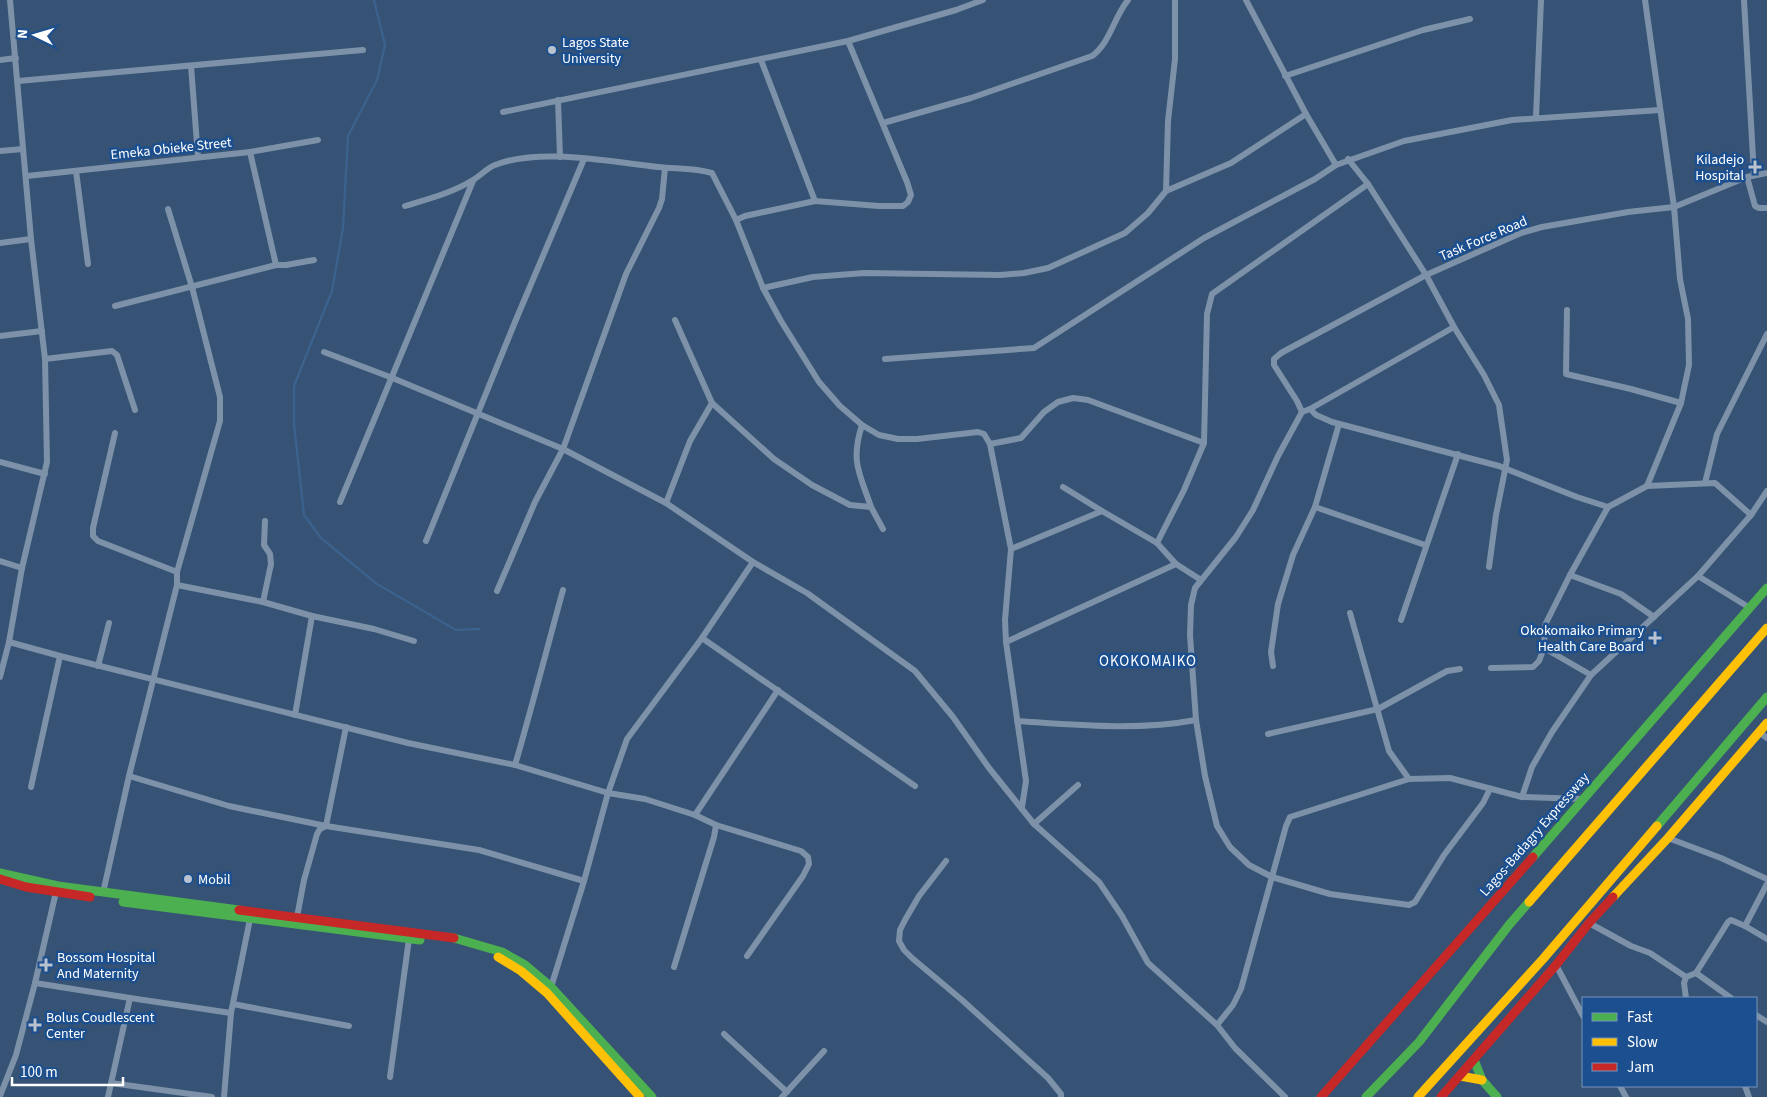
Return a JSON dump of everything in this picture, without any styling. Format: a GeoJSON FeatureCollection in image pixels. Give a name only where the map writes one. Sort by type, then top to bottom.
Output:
{"type":"FeatureCollection","features":[{"type":"Feature","properties":{"kind":"main road","name":"Lagos-Badagry Expressway"},"geometry":{"type":"LineString","coordinates":[[1321,1097],[1767,588]]}},
{"type":"Feature","properties":{"kind":"main road"},"geometry":{"type":"LineString","coordinates":[[1366,1097],[1419,1042],[1508,925],[1767,628]]}},
{"type":"Feature","properties":{"kind":"main road"},"geometry":{"type":"LineString","coordinates":[[1418,1097],[1543,959],[1767,697]]}},
{"type":"Feature","properties":{"kind":"main road"},"geometry":{"type":"LineString","coordinates":[[1441,1097],[1556,965],[1589,923],[1763,735],[1767,723]]}},
{"type":"Feature","properties":{"kind":"main road"},"geometry":{"type":"LineString","coordinates":[[0,873],[58,886],[103,893],[457,938],[502,952],[525,965],[552,987],[652,1097]]}},
{"type":"Feature","properties":{"kind":"main road"},"geometry":{"type":"LineString","coordinates":[[0,879],[56,892],[250,919],[457,943],[472,947],[521,970],[547,993],[570,1021],[640,1097]]}},
{"type":"Feature","properties":{"kind":"main road"},"geometry":{"type":"LineString","coordinates":[[1474,1060],[1482,1080],[1497,1097]]}},
{"type":"Feature","properties":{"kind":"main road"},"geometry":{"type":"LineString","coordinates":[[1460,1076],[1482,1080]]}},
{"type":"Feature","properties":{"kind":"street"},"geometry":{"type":"LineString","coordinates":[[0,676],[46,462],[45,359],[23,149],[10,0]]}},
{"type":"Feature","properties":{"kind":"street"},"geometry":{"type":"LineString","coordinates":[[503,112],[848,41],[956,10],[983,0]]}},
{"type":"Feature","properties":{"kind":"street"},"geometry":{"type":"LineString","coordinates":[[883,123],[971,98],[1092,56],[1104,45],[1106,37],[1128,0]]}},
{"type":"Feature","properties":{"kind":"street"},"geometry":{"type":"LineString","coordinates":[[1166,192],[1168,120],[1175,59],[1175,0]]}},
{"type":"Feature","properties":{"kind":"street"},"geometry":{"type":"LineString","coordinates":[[1246,0],[1306,114],[1336,165]]}},
{"type":"Feature","properties":{"kind":"street"},"geometry":{"type":"LineString","coordinates":[[1536,117],[1541,0]]}},
{"type":"Feature","properties":{"kind":"street"},"geometry":{"type":"LineString","coordinates":[[1645,0],[1674,207],[1680,279],[1688,319],[1689,365],[1681,403],[1647,486]]}},
{"type":"Feature","properties":{"kind":"street"},"geometry":{"type":"LineString","coordinates":[[1744,0],[1750,176],[1755,206],[1767,208]]}},
{"type":"Feature","properties":{"kind":"street"},"geometry":{"type":"LineString","coordinates":[[1286,76],[1422,30],[1470,19]]}},
{"type":"Feature","properties":{"kind":"street"},"geometry":{"type":"LineString","coordinates":[[736,220],[744,216],[816,201],[879,206],[903,206],[908,202],[911,195],[907,182],[848,41]]}},
{"type":"Feature","properties":{"kind":"street"},"geometry":{"type":"LineString","coordinates":[[18,81],[362,50]]}},
{"type":"Feature","properties":{"kind":"street"},"geometry":{"type":"LineString","coordinates":[[0,60],[16,58]]}},
{"type":"Feature","properties":{"kind":"street"},"geometry":{"type":"LineString","coordinates":[[761,60],[816,201]]}},
{"type":"Feature","properties":{"kind":"street"},"geometry":{"type":"LineString","coordinates":[[191,66],[198,157]]}},
{"type":"Feature","properties":{"kind":"street"},"geometry":{"type":"LineString","coordinates":[[558,100],[560,157]]}},
{"type":"Feature","properties":{"kind":"street"},"geometry":{"type":"LineString","coordinates":[[885,359],[1034,348],[1204,238],[1315,179],[1348,159],[1404,140],[1536,117],[1660,110]]}},
{"type":"Feature","properties":{"kind":"street"},"geometry":{"type":"LineString","coordinates":[[763,288],[813,277],[873,273],[1000,275],[1048,268],[1125,233],[1166,192],[1231,163],[1306,114]]}},
{"type":"Feature","properties":{"kind":"street","name":"Emeka Obieke Street"},"geometry":{"type":"LineString","coordinates":[[27,176],[250,152],[318,140]]}},
{"type":"Feature","properties":{"kind":"street"},"geometry":{"type":"LineString","coordinates":[[0,151],[23,149]]}},
{"type":"Feature","properties":{"kind":"street"},"geometry":{"type":"LineString","coordinates":[[250,152],[276,265]]}},
{"type":"Feature","properties":{"kind":"street"},"geometry":{"type":"LineString","coordinates":[[405,206],[436,197],[473,181],[493,166],[532,156],[584,159],[712,173],[736,220],[763,288],[804,361],[840,406],[862,426],[879,435],[898,439],[918,439],[978,432],[984,434],[990,444],[1011,549],[1005,620],[1006,642],[1017,721],[1021,735],[1026,781],[1022,807]]}},
{"type":"Feature","properties":{"kind":"street"},"geometry":{"type":"LineString","coordinates":[[426,541],[584,159]]}},
{"type":"Feature","properties":{"kind":"street"},"geometry":{"type":"LineString","coordinates":[[1348,159],[1368,184],[1426,275],[1454,327],[1484,375],[1499,405],[1507,460],[1496,515],[1489,567]]}},
{"type":"Feature","properties":{"kind":"street"},"geometry":{"type":"LineString","coordinates":[[497,591],[535,502],[563,449],[626,274],[662,199],[665,168]]}},
{"type":"Feature","properties":{"kind":"street"},"geometry":{"type":"LineString","coordinates":[[76,171],[88,264]]}},
{"type":"Feature","properties":{"kind":"street","name":"Task Force Road"},"geometry":{"type":"LineString","coordinates":[[1302,412],[1274,364],[1274,359],[1281,353],[1426,275],[1528,231],[1628,212],[1674,207],[1750,176],[1767,173]]}},
{"type":"Feature","properties":{"kind":"street"},"geometry":{"type":"LineString","coordinates":[[340,502],[390,377],[473,181]]}},
{"type":"Feature","properties":{"kind":"street"},"geometry":{"type":"LineString","coordinates":[[1156,543],[1184,490],[1204,443],[1207,314],[1212,294],[1368,184]]}},
{"type":"Feature","properties":{"kind":"street"},"geometry":{"type":"LineString","coordinates":[[103,893],[129,776],[177,585],[177,572],[220,421],[220,396],[192,287],[168,209]]}},
{"type":"Feature","properties":{"kind":"street"},"geometry":{"type":"LineString","coordinates":[[0,243],[32,239]]}},
{"type":"Feature","properties":{"kind":"street"},"geometry":{"type":"LineString","coordinates":[[115,306],[276,265],[314,260]]}},
{"type":"Feature","properties":{"kind":"street"},"geometry":{"type":"LineString","coordinates":[[1567,310],[1566,374],[1681,403]]}},
{"type":"Feature","properties":{"kind":"street"},"geometry":{"type":"LineString","coordinates":[[675,320],[712,402],[774,459],[812,485],[850,505],[871,508]]}},
{"type":"Feature","properties":{"kind":"street"},"geometry":{"type":"LineString","coordinates":[[1454,327],[1302,412],[1278,456],[1253,510],[1236,537],[1195,588],[1190,618],[1196,720],[1205,776],[1217,826],[1230,847],[1249,865],[1272,877],[1330,894],[1409,905],[1415,902],[1444,855],[1483,803],[1490,789]]}},
{"type":"Feature","properties":{"kind":"street"},"geometry":{"type":"LineString","coordinates":[[0,336],[42,331]]}},
{"type":"Feature","properties":{"kind":"street"},"geometry":{"type":"LineString","coordinates":[[1705,483],[1717,434],[1767,334]]}},
{"type":"Feature","properties":{"kind":"street"},"geometry":{"type":"LineString","coordinates":[[45,359],[112,352],[117,355],[135,410]]}},
{"type":"Feature","properties":{"kind":"street"},"geometry":{"type":"LineString","coordinates":[[324,352],[390,377],[563,449],[666,503],[754,562],[807,594],[915,671],[953,717],[989,768],[1034,824],[1099,882],[1122,916],[1148,963],[1217,1025],[1235,1048],[1285,1097]]}},
{"type":"Feature","properties":{"kind":"street"},"geometry":{"type":"LineString","coordinates":[[990,444],[1021,438],[1044,412],[1058,402],[1073,398],[1088,400],[1204,443]]}},
{"type":"Feature","properties":{"kind":"street"},"geometry":{"type":"LineString","coordinates":[[666,503],[690,441],[712,402]]}},
{"type":"Feature","properties":{"kind":"street"},"geometry":{"type":"LineString","coordinates":[[1310,409],[1316,415],[1339,424],[1458,454],[1506,469],[1608,507]]}},
{"type":"Feature","properties":{"kind":"street"},"geometry":{"type":"LineString","coordinates":[[1273,666],[1271,652],[1278,604],[1293,555],[1315,507],[1339,424]]}},
{"type":"Feature","properties":{"kind":"street"},"geometry":{"type":"LineString","coordinates":[[862,426],[857,441],[859,474],[871,508],[883,529]]}},
{"type":"Feature","properties":{"kind":"street"},"geometry":{"type":"LineString","coordinates":[[115,433],[93,528],[93,536],[98,541],[177,572]]}},
{"type":"Feature","properties":{"kind":"street"},"geometry":{"type":"LineString","coordinates":[[1401,620],[1458,454]]}},
{"type":"Feature","properties":{"kind":"street"},"geometry":{"type":"LineString","coordinates":[[0,462],[44,474]]}},
{"type":"Feature","properties":{"kind":"street"},"geometry":{"type":"LineString","coordinates":[[1491,668],[1533,667],[1539,660],[1544,648],[1545,625],[1608,507],[1647,486],[1715,483],[1751,515]]}},
{"type":"Feature","properties":{"kind":"street"},"geometry":{"type":"LineString","coordinates":[[1063,487],[1156,543],[1176,564],[1200,580]]}},
{"type":"Feature","properties":{"kind":"street"},"geometry":{"type":"LineString","coordinates":[[1522,797],[1532,768],[1544,746],[1590,675],[1698,576],[1751,515],[1767,491]]}},
{"type":"Feature","properties":{"kind":"street"},"geometry":{"type":"LineString","coordinates":[[1315,507],[1426,545]]}},
{"type":"Feature","properties":{"kind":"street"},"geometry":{"type":"LineString","coordinates":[[1011,549],[1102,511]]}},
{"type":"Feature","properties":{"kind":"street"},"geometry":{"type":"LineString","coordinates":[[262,602],[271,564],[270,554],[264,545],[265,521]]}},
{"type":"Feature","properties":{"kind":"street"},"geometry":{"type":"LineString","coordinates":[[0,562],[22,568]]}},
{"type":"Feature","properties":{"kind":"street"},"geometry":{"type":"LineString","coordinates":[[552,987],[608,792],[627,739],[702,638],[754,562]]}},
{"type":"Feature","properties":{"kind":"street"},"geometry":{"type":"LineString","coordinates":[[1006,642],[1176,564]]}},
{"type":"Feature","properties":{"kind":"street"},"geometry":{"type":"LineString","coordinates":[[1570,575],[1621,594],[1654,617]]}},
{"type":"Feature","properties":{"kind":"street"},"geometry":{"type":"LineString","coordinates":[[1698,576],[1750,608]]}},
{"type":"Feature","properties":{"kind":"street"},"geometry":{"type":"LineString","coordinates":[[177,585],[262,602],[312,616],[374,629],[414,641]]}},
{"type":"Feature","properties":{"kind":"street"},"geometry":{"type":"LineString","coordinates":[[515,765],[563,590]]}},
{"type":"Feature","properties":{"kind":"street"},"geometry":{"type":"LineString","coordinates":[[1350,613],[1389,751],[1409,779]]}},
{"type":"Feature","properties":{"kind":"street"},"geometry":{"type":"LineString","coordinates":[[295,715],[312,616]]}},
{"type":"Feature","properties":{"kind":"street"},"geometry":{"type":"LineString","coordinates":[[98,666],[109,623]]}},
{"type":"Feature","properties":{"kind":"street"},"geometry":{"type":"LineString","coordinates":[[702,638],[915,786]]}},
{"type":"Feature","properties":{"kind":"street"},"geometry":{"type":"LineString","coordinates":[[8,642],[346,728],[515,765],[608,792],[645,799],[695,815],[716,825],[802,851],[808,857],[808,864],[803,876],[747,956]]}},
{"type":"Feature","properties":{"kind":"street"},"geometry":{"type":"LineString","coordinates":[[1544,648],[1590,675]]}},
{"type":"Feature","properties":{"kind":"street"},"geometry":{"type":"LineString","coordinates":[[31,787],[60,656]]}},
{"type":"Feature","properties":{"kind":"street"},"geometry":{"type":"LineString","coordinates":[[1268,734],[1378,709],[1447,671],[1460,669]]}},
{"type":"Feature","properties":{"kind":"street"},"geometry":{"type":"LineString","coordinates":[[695,815],[778,690]]}},
{"type":"Feature","properties":{"kind":"street"},"geometry":{"type":"LineString","coordinates":[[1017,721],[1105,727],[1173,724],[1196,720]]}},
{"type":"Feature","properties":{"kind":"street"},"geometry":{"type":"LineString","coordinates":[[326,826],[346,728]]}},
{"type":"Feature","properties":{"kind":"street"},"geometry":{"type":"LineString","coordinates":[[129,776],[229,806],[326,826],[479,850],[584,881]]}},
{"type":"Feature","properties":{"kind":"street"},"geometry":{"type":"LineString","coordinates":[[1217,1025],[1232,1005],[1240,989],[1290,817],[1409,779],[1450,778],[1522,797],[1584,799]]}},
{"type":"Feature","properties":{"kind":"street"},"geometry":{"type":"LineString","coordinates":[[1034,824],[1078,785]]}},
{"type":"Feature","properties":{"kind":"street"},"geometry":{"type":"LineString","coordinates":[[674,967],[716,825]]}},
{"type":"Feature","properties":{"kind":"street"},"geometry":{"type":"LineString","coordinates":[[297,917],[304,880],[317,834],[320,829],[326,826]]}},
{"type":"Feature","properties":{"kind":"street"},"geometry":{"type":"LineString","coordinates":[[1668,838],[1721,858],[1767,880]]}},
{"type":"Feature","properties":{"kind":"street"},"geometry":{"type":"LineString","coordinates":[[946,861],[919,896],[900,930],[899,941],[912,958],[1048,1078],[1061,1094],[1061,1097]]}},
{"type":"Feature","properties":{"kind":"street"},"geometry":{"type":"LineString","coordinates":[[1745,926],[1767,884]]}},
{"type":"Feature","properties":{"kind":"street"},"geometry":{"type":"LineString","coordinates":[[0,1096],[16,1055],[56,892]]}},
{"type":"Feature","properties":{"kind":"street"},"geometry":{"type":"LineString","coordinates":[[224,1097],[231,1013],[250,919]]}},
{"type":"Feature","properties":{"kind":"street"},"geometry":{"type":"LineString","coordinates":[[1686,997],[1684,983],[1686,977],[1696,973],[1728,922],[1731,920],[1745,926],[1767,939]]}},
{"type":"Feature","properties":{"kind":"street"},"geometry":{"type":"LineString","coordinates":[[1589,923],[1632,946],[1650,953],[1686,977]]}},
{"type":"Feature","properties":{"kind":"street"},"geometry":{"type":"LineString","coordinates":[[390,1077],[409,938]]}},
{"type":"Feature","properties":{"kind":"street"},"geometry":{"type":"LineString","coordinates":[[1556,965],[1582,1014]]}},
{"type":"Feature","properties":{"kind":"street"},"geometry":{"type":"LineString","coordinates":[[1696,973],[1730,997]]}},
{"type":"Feature","properties":{"kind":"street"},"geometry":{"type":"LineString","coordinates":[[35,982],[231,1013]]}},
{"type":"Feature","properties":{"kind":"street"},"geometry":{"type":"LineString","coordinates":[[108,1097],[130,998]]}},
{"type":"Feature","properties":{"kind":"street"},"geometry":{"type":"LineString","coordinates":[[233,1004],[349,1026]]}},
{"type":"Feature","properties":{"kind":"street"},"geometry":{"type":"LineString","coordinates":[[724,1034],[784,1095],[824,1051]]}},
{"type":"Feature","properties":{"kind":"street"},"geometry":{"type":"LineString","coordinates":[[111,1083],[212,1097]]}},
{"type":"Feature","properties":{"kind":"waterway"},"geometry":{"type":"LineString","coordinates":[[374,0],[385,45],[377,80],[348,136],[343,228],[332,291],[294,386],[294,424],[304,515],[321,538],[377,584],[456,630],[479,629]]}},
{"type":"Feature","properties":{"kind":"traffic: fast"},"geometry":{"type":"LineString","coordinates":[[1533,857],[1767,588]]}},
{"type":"Feature","properties":{"kind":"traffic: fast"},"geometry":{"type":"LineString","coordinates":[[1657,826],[1767,697]]}},
{"type":"Feature","properties":{"kind":"traffic: fast"},"geometry":{"type":"LineString","coordinates":[[0,873],[58,886],[239,910]]}},
{"type":"Feature","properties":{"kind":"traffic: fast"},"geometry":{"type":"LineString","coordinates":[[123,902],[420,940]]}},
{"type":"Feature","properties":{"kind":"traffic: fast"},"geometry":{"type":"LineString","coordinates":[[1366,1097],[1419,1042],[1509,925],[1529,902]]}},
{"type":"Feature","properties":{"kind":"traffic: fast"},"geometry":{"type":"LineString","coordinates":[[454,938],[502,952],[525,965],[551,987],[652,1097]]}},
{"type":"Feature","properties":{"kind":"traffic: fast"},"geometry":{"type":"LineString","coordinates":[[1474,1060],[1482,1080],[1497,1097]]}},
{"type":"Feature","properties":{"kind":"traffic: slow"},"geometry":{"type":"LineString","coordinates":[[1529,902],[1767,628]]}},
{"type":"Feature","properties":{"kind":"traffic: slow"},"geometry":{"type":"LineString","coordinates":[[1613,897],[1668,838],[1767,723]]}},
{"type":"Feature","properties":{"kind":"traffic: slow"},"geometry":{"type":"LineString","coordinates":[[1418,1097],[1543,959],[1657,826]]}},
{"type":"Feature","properties":{"kind":"traffic: slow"},"geometry":{"type":"LineString","coordinates":[[498,957],[521,971],[547,993],[640,1097]]}},
{"type":"Feature","properties":{"kind":"traffic: slow"},"geometry":{"type":"LineString","coordinates":[[1460,1076],[1482,1080]]}},
{"type":"Feature","properties":{"kind":"traffic: jam"},"geometry":{"type":"LineString","coordinates":[[1321,1097],[1533,857]]}},
{"type":"Feature","properties":{"kind":"traffic: jam"},"geometry":{"type":"LineString","coordinates":[[0,879],[26,887],[90,897]]}},
{"type":"Feature","properties":{"kind":"traffic: jam"},"geometry":{"type":"LineString","coordinates":[[1441,1097],[1613,897]]}},
{"type":"Feature","properties":{"kind":"traffic: jam"},"geometry":{"type":"LineString","coordinates":[[239,910],[454,938]]}},
{"type":"Feature","properties":{"kind":"place","name":"Lagos State University"},"geometry":{"type":"Point","coordinates":[552,50]}},
{"type":"Feature","properties":{"kind":"place","name":"Kiladejo Hospital"},"geometry":{"type":"Point","coordinates":[1755,167]}},
{"type":"Feature","properties":{"kind":"place","name":"Okokomaiko Primary Health Care Board"},"geometry":{"type":"Point","coordinates":[1655,638]}},
{"type":"Feature","properties":{"kind":"place","name":"Mobil"},"geometry":{"type":"Point","coordinates":[188,879]}},
{"type":"Feature","properties":{"kind":"place","name":"Bossom Hospital And Maternity"},"geometry":{"type":"Point","coordinates":[46,965]}},
{"type":"Feature","properties":{"kind":"place","name":"Bolus Coudlescent Center"},"geometry":{"type":"Point","coordinates":[35,1025]}},
{"type":"Feature","properties":{"kind":"district","name":"OKOKOMAIKO"},"geometry":{"type":"Point","coordinates":[1148,661]}}]}
